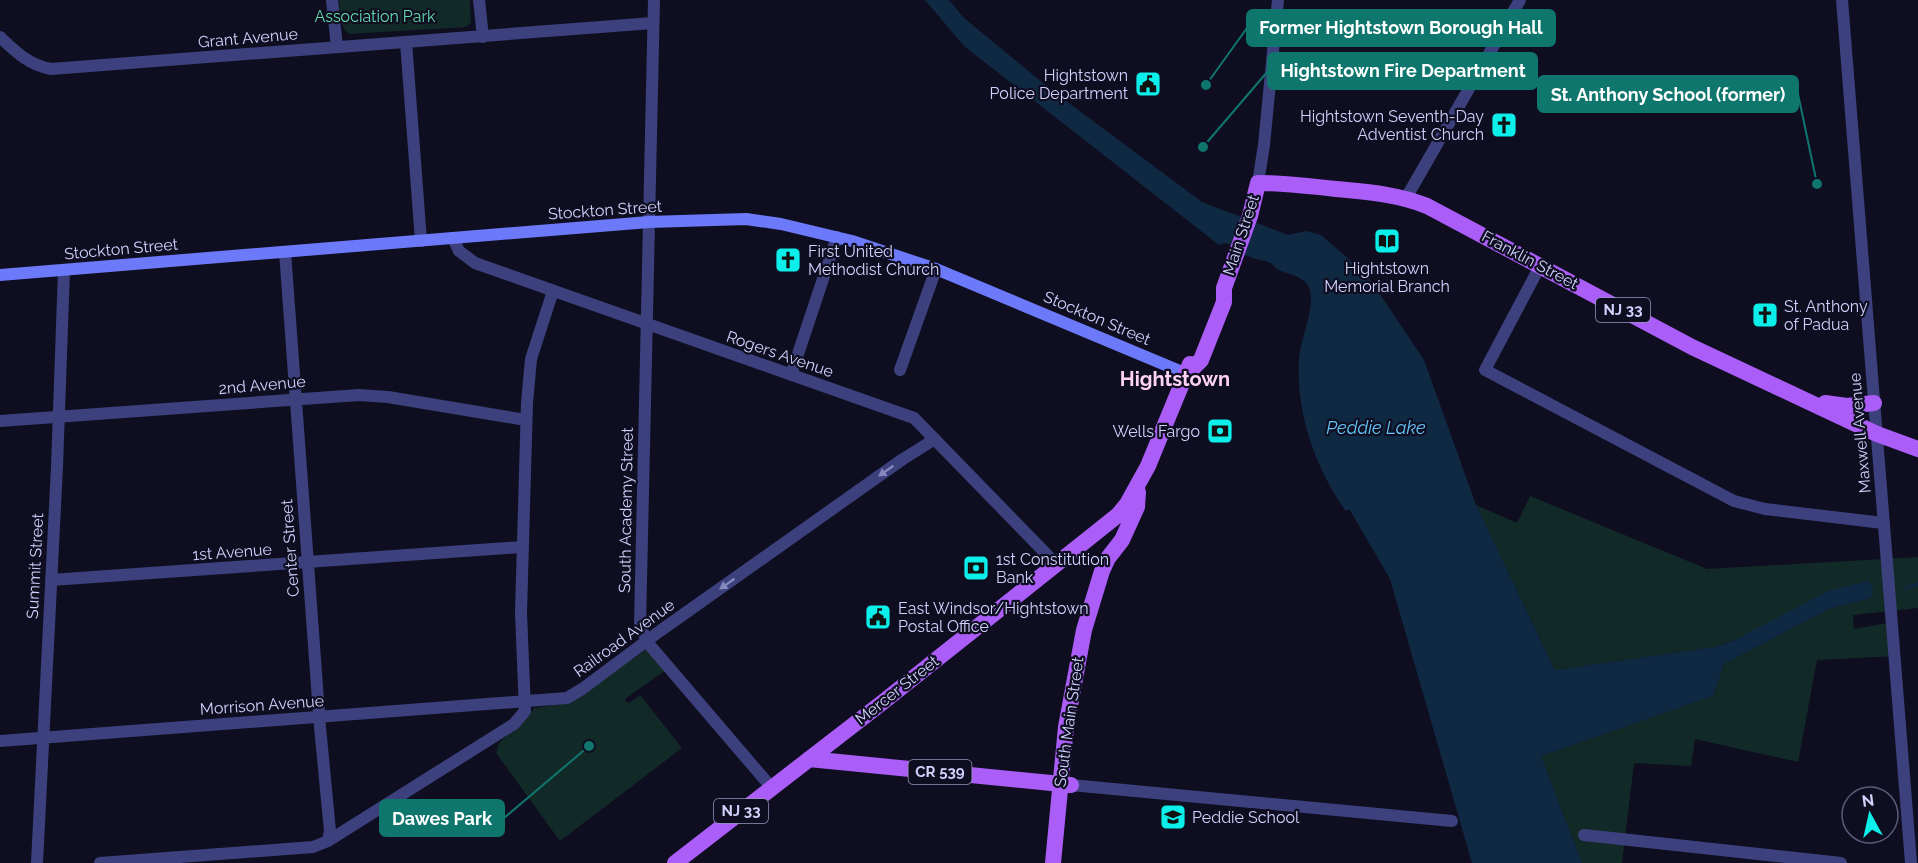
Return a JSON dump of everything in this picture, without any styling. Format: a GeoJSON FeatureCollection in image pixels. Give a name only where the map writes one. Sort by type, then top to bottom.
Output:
{"type":"FeatureCollection","features":[{"type":"Feature","properties":{"kind":"main road","name":"Franklin Street"},"geometry":{"type":"LineString","coordinates":[[1258,183],[1282,183],[1406,198],[1442,214],[1692,347],[1877,434],[1918,448]]}},
{"type":"Feature","properties":{"kind":"main road","name":"Main Street"},"geometry":{"type":"LineString","coordinates":[[1138,486],[1159,443],[1215,299],[1224,288],[1250,216],[1258,183]]}},
{"type":"Feature","properties":{"kind":"main road"},"geometry":{"type":"LineString","coordinates":[[1250,216],[1282,183]]}},
{"type":"Feature","properties":{"kind":"main road","name":"Stockton Street"},"geometry":{"type":"LineString","coordinates":[[0,275],[649,222],[746,219],[781,224],[837,237],[936,269],[1187,374]]}},
{"type":"Feature","properties":{"kind":"main road"},"geometry":{"type":"LineString","coordinates":[[1808,401],[1847,406],[1874,403]]}},
{"type":"Feature","properties":{"kind":"main road","name":"South Main Street"},"geometry":{"type":"LineString","coordinates":[[1053,863],[1065,785],[1066,727],[1084,630],[1102,570],[1122,540],[1137,507],[1138,486]]}},
{"type":"Feature","properties":{"kind":"main road","name":"Mercer Street"},"geometry":{"type":"LineString","coordinates":[[675,863],[1057,565],[1118,515],[1138,486]]}},
{"type":"Feature","properties":{"kind":"main road","name":"CR 539"},"geometry":{"type":"LineString","coordinates":[[809,759],[1065,785]]}},
{"type":"Feature","properties":{"kind":"street"},"geometry":{"type":"LineString","coordinates":[[332,0],[337,47]]}},
{"type":"Feature","properties":{"kind":"street"},"geometry":{"type":"LineString","coordinates":[[479,0],[483,37]]}},
{"type":"Feature","properties":{"kind":"street","name":"South Academy Street"},"geometry":{"type":"LineString","coordinates":[[654,0],[640,625],[647,642],[771,787]]}},
{"type":"Feature","properties":{"kind":"street"},"geometry":{"type":"LineString","coordinates":[[1258,183],[1264,145],[1278,0]]}},
{"type":"Feature","properties":{"kind":"street"},"geometry":{"type":"LineString","coordinates":[[1406,198],[1520,0]]}},
{"type":"Feature","properties":{"kind":"street","name":"Maxwell Avenue"},"geometry":{"type":"LineString","coordinates":[[1842,0],[1911,863]]}},
{"type":"Feature","properties":{"kind":"street","name":"Grant Avenue"},"geometry":{"type":"LineString","coordinates":[[0,37],[27,61],[51,69],[653,23]]}},
{"type":"Feature","properties":{"kind":"street"},"geometry":{"type":"LineString","coordinates":[[406,42],[421,241]]}},
{"type":"Feature","properties":{"kind":"street"},"geometry":{"type":"LineString","coordinates":[[791,375],[837,237]]}},
{"type":"Feature","properties":{"kind":"street","name":"Rogers Avenue"},"geometry":{"type":"LineString","coordinates":[[453,238],[459,251],[475,263],[914,418],[1057,565]]}},
{"type":"Feature","properties":{"kind":"street","name":"Center Street"},"geometry":{"type":"LineString","coordinates":[[285,252],[330,831],[328,841]]}},
{"type":"Feature","properties":{"kind":"street"},"geometry":{"type":"LineString","coordinates":[[1540,266],[1485,370],[1734,501],[1765,509],[1883,523]]}},
{"type":"Feature","properties":{"kind":"street"},"geometry":{"type":"LineString","coordinates":[[900,370],[936,269]]}},
{"type":"Feature","properties":{"kind":"street","name":"Summit Street"},"geometry":{"type":"LineString","coordinates":[[37,863],[64,270]]}},
{"type":"Feature","properties":{"kind":"street"},"geometry":{"type":"LineString","coordinates":[[100,863],[313,847],[328,841],[514,724],[525,711],[521,613],[526,420],[531,359],[553,291]]}},
{"type":"Feature","properties":{"kind":"street","name":"2nd Avenue"},"geometry":{"type":"LineString","coordinates":[[0,421],[344,395],[373,395],[526,420]]}},
{"type":"Feature","properties":{"kind":"street","name":"Railroad Avenue"},"geometry":{"type":"LineString","coordinates":[[526,702],[567,698],[576,693],[908,455],[935,440]]}},
{"type":"Feature","properties":{"kind":"street","name":"1st Avenue"},"geometry":{"type":"LineString","coordinates":[[51,580],[522,547]]}},
{"type":"Feature","properties":{"kind":"street","name":"Morrison Avenue"},"geometry":{"type":"LineString","coordinates":[[0,741],[526,702]]}},
{"type":"Feature","properties":{"kind":"street"},"geometry":{"type":"LineString","coordinates":[[1065,785],[1452,821]]}},
{"type":"Feature","properties":{"kind":"street"},"geometry":{"type":"LineString","coordinates":[[1584,835],[1777,860],[1841,863]]}},
{"type":"Feature","properties":{"kind":"green space","name":"Association Park"},"geometry":{"type":"Polygon","coordinates":[[[339,0],[470,0],[471,22],[466,27],[349,34],[342,23],[339,0]]]}},
{"type":"Feature","properties":{"kind":"green space"},"geometry":{"type":"Polygon","coordinates":[[[1530,496],[1707,569],[1918,557],[1918,608],[1853,615],[1854,629],[1893,622],[1897,656],[1817,660],[1798,762],[1695,739],[1691,766],[1634,763],[1622,863],[1582,863],[1541,756],[1713,696],[1724,664],[1831,608],[1871,598],[1873,589],[1715,647],[1555,670],[1476,505],[1517,523],[1530,496]]]}},
{"type":"Feature","properties":{"kind":"green space"},"geometry":{"type":"Polygon","coordinates":[[[647,649],[666,670],[625,701],[629,703],[640,695],[682,748],[560,841],[496,753],[499,743],[535,708],[569,703],[647,649]]]}},
{"type":"Feature","properties":{"kind":"water","name":"Peddie Lake"},"geometry":{"type":"Polygon","coordinates":[[[925,0],[949,0],[964,18],[1054,92],[1202,202],[1288,235],[1307,231],[1321,235],[1367,275],[1424,360],[1476,505],[1555,670],[1715,647],[1733,641],[1828,591],[1869,581],[1873,589],[1871,598],[1831,608],[1724,664],[1713,696],[1541,756],[1582,863],[1472,863],[1390,579],[1350,510],[1345,510],[1334,493],[1316,457],[1304,419],[1299,359],[1311,300],[1307,284],[1298,277],[1278,270],[1270,263],[1244,254],[1227,243],[1219,245],[964,46],[925,0]]]}},
{"type":"Feature","properties":{"kind":"waterway"},"geometry":{"type":"LineString","coordinates":[[1906,588],[1918,584]]}},
{"type":"Feature","properties":{"kind":"place","name":"Hightstown Police Department"},"geometry":{"type":"Point","coordinates":[1148,84]}},
{"type":"Feature","properties":{"kind":"place","name":"Former Hightstown Borough Hall"},"geometry":{"type":"Point","coordinates":[1206,85]}},
{"type":"Feature","properties":{"kind":"place","name":"Hightstown Seventh-Day Adventist Church"},"geometry":{"type":"Point","coordinates":[1504,125]}},
{"type":"Feature","properties":{"kind":"place","name":"Hightstown Fire Department"},"geometry":{"type":"Point","coordinates":[1203,147]}},
{"type":"Feature","properties":{"kind":"place","name":"St. Anthony School (former)"},"geometry":{"type":"Point","coordinates":[1817,184]}},
{"type":"Feature","properties":{"kind":"place","name":"Hightstown Memorial Branch"},"geometry":{"type":"Point","coordinates":[1387,241]}},
{"type":"Feature","properties":{"kind":"place","name":"First United Methodist Church"},"geometry":{"type":"Point","coordinates":[788,260]}},
{"type":"Feature","properties":{"kind":"place","name":"St. Anthony of Padua"},"geometry":{"type":"Point","coordinates":[1765,315]}},
{"type":"Feature","properties":{"kind":"place","name":"Wells Fargo"},"geometry":{"type":"Point","coordinates":[1220,431]}},
{"type":"Feature","properties":{"kind":"place","name":"1st Constitution Bank"},"geometry":{"type":"Point","coordinates":[976,568]}},
{"type":"Feature","properties":{"kind":"place","name":"East Windsor/Hightstown Postal Office"},"geometry":{"type":"Point","coordinates":[878,617]}},
{"type":"Feature","properties":{"kind":"place","name":"Dawes Park"},"geometry":{"type":"Point","coordinates":[589,746]}},
{"type":"Feature","properties":{"kind":"place","name":"Peddie School"},"geometry":{"type":"Point","coordinates":[1173,817]}},
{"type":"Feature","properties":{"kind":"district","name":"Hightstown"},"geometry":{"type":"Point","coordinates":[1175,379]}}]}
